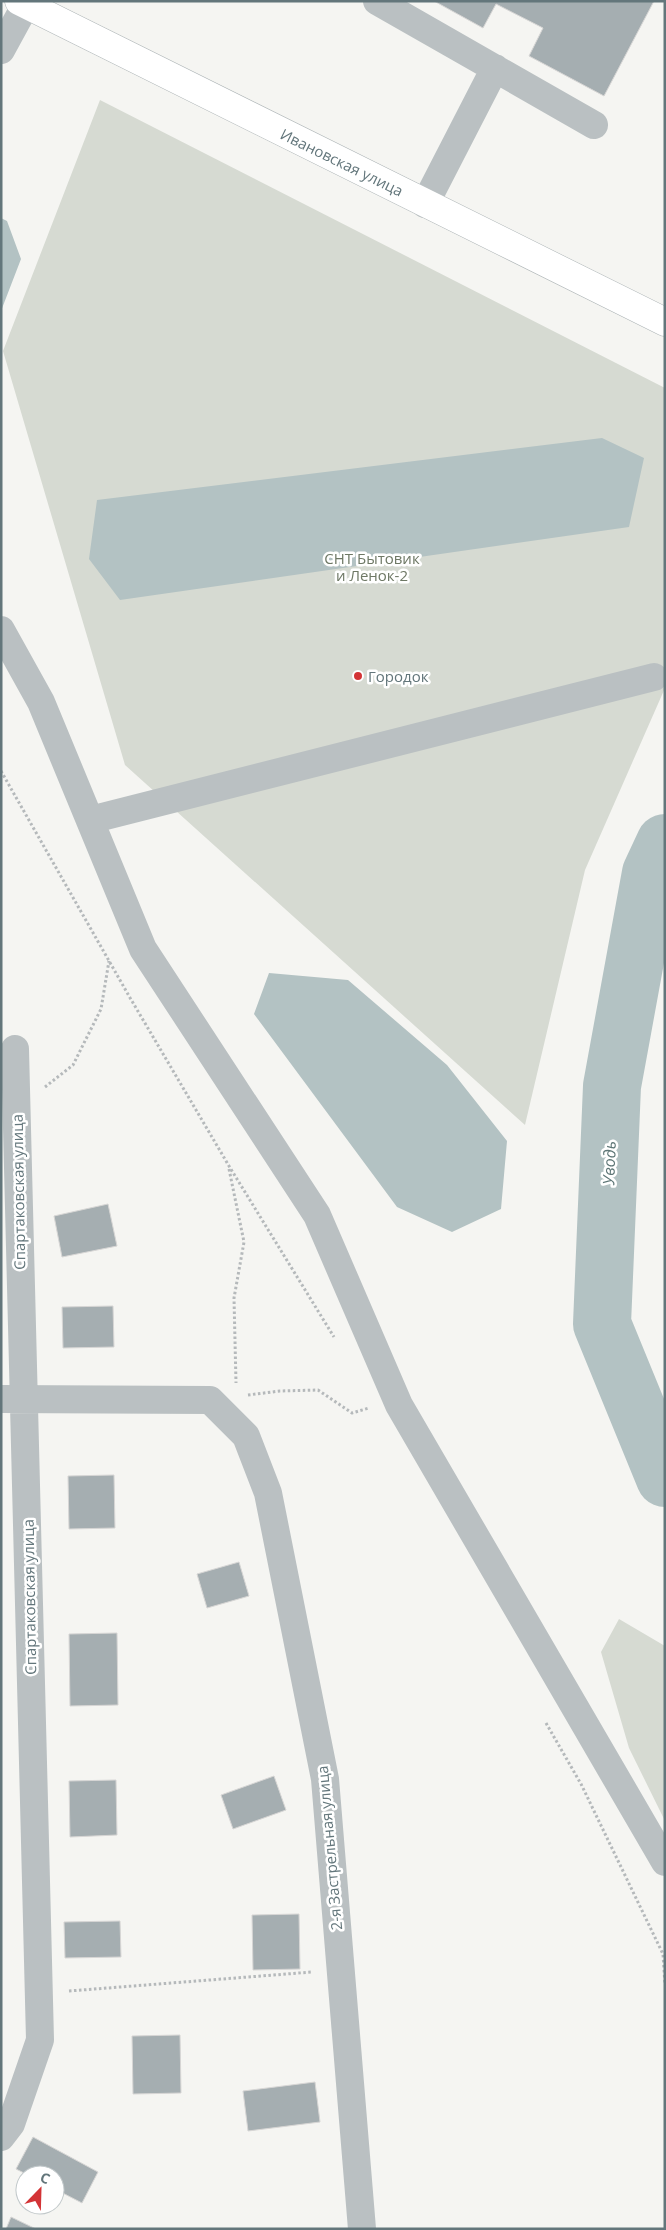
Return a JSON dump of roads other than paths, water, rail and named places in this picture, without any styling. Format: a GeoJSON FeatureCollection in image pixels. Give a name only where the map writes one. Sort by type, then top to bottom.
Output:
{"type":"FeatureCollection","features":[{"type":"Feature","properties":{"kind":"main road","name":"Ивановская улица"},"geometry":{"type":"LineString","coordinates":[[22,3],[665,322]]}},
{"type":"Feature","properties":{"kind":"street"},"geometry":{"type":"LineString","coordinates":[[377,1],[594,124]]}},
{"type":"Feature","properties":{"kind":"street"},"geometry":{"type":"LineString","coordinates":[[1,50],[22,3]]}},
{"type":"Feature","properties":{"kind":"street"},"geometry":{"type":"LineString","coordinates":[[426,204],[495,68]]}},
{"type":"Feature","properties":{"kind":"street"},"geometry":{"type":"LineString","coordinates":[[1,630],[41,702],[144,949],[317,1216],[400,1406],[665,1862]]}},
{"type":"Feature","properties":{"kind":"street"},"geometry":{"type":"LineString","coordinates":[[90,820],[654,677]]}},
{"type":"Feature","properties":{"kind":"street","name":"Спартаковская улица"},"geometry":{"type":"LineString","coordinates":[[1,2137],[11,2124],[40,2040],[12,1399],[15,1049]]}},
{"type":"Feature","properties":{"kind":"street","name":"2-я Застрельная улица"},"geometry":{"type":"LineString","coordinates":[[12,1399],[223,1398],[246,1436],[268,1493],[325,1779],[362,2229]]}},
{"type":"Feature","properties":{"kind":"waterway","name":"Уводь"},"geometry":{"type":"LineString","coordinates":[[665,843],[651,873],[612,1086],[602,1324],[665,1478]]}},
{"type":"Feature","properties":{"kind":"place","name":"Городок"},"geometry":{"type":"Point","coordinates":[358,676]}},
{"type":"Feature","properties":{"kind":"park label","name":"СНТ Бытовик и Ленок-2"},"geometry":{"type":"Point","coordinates":[372,566]}}]}
